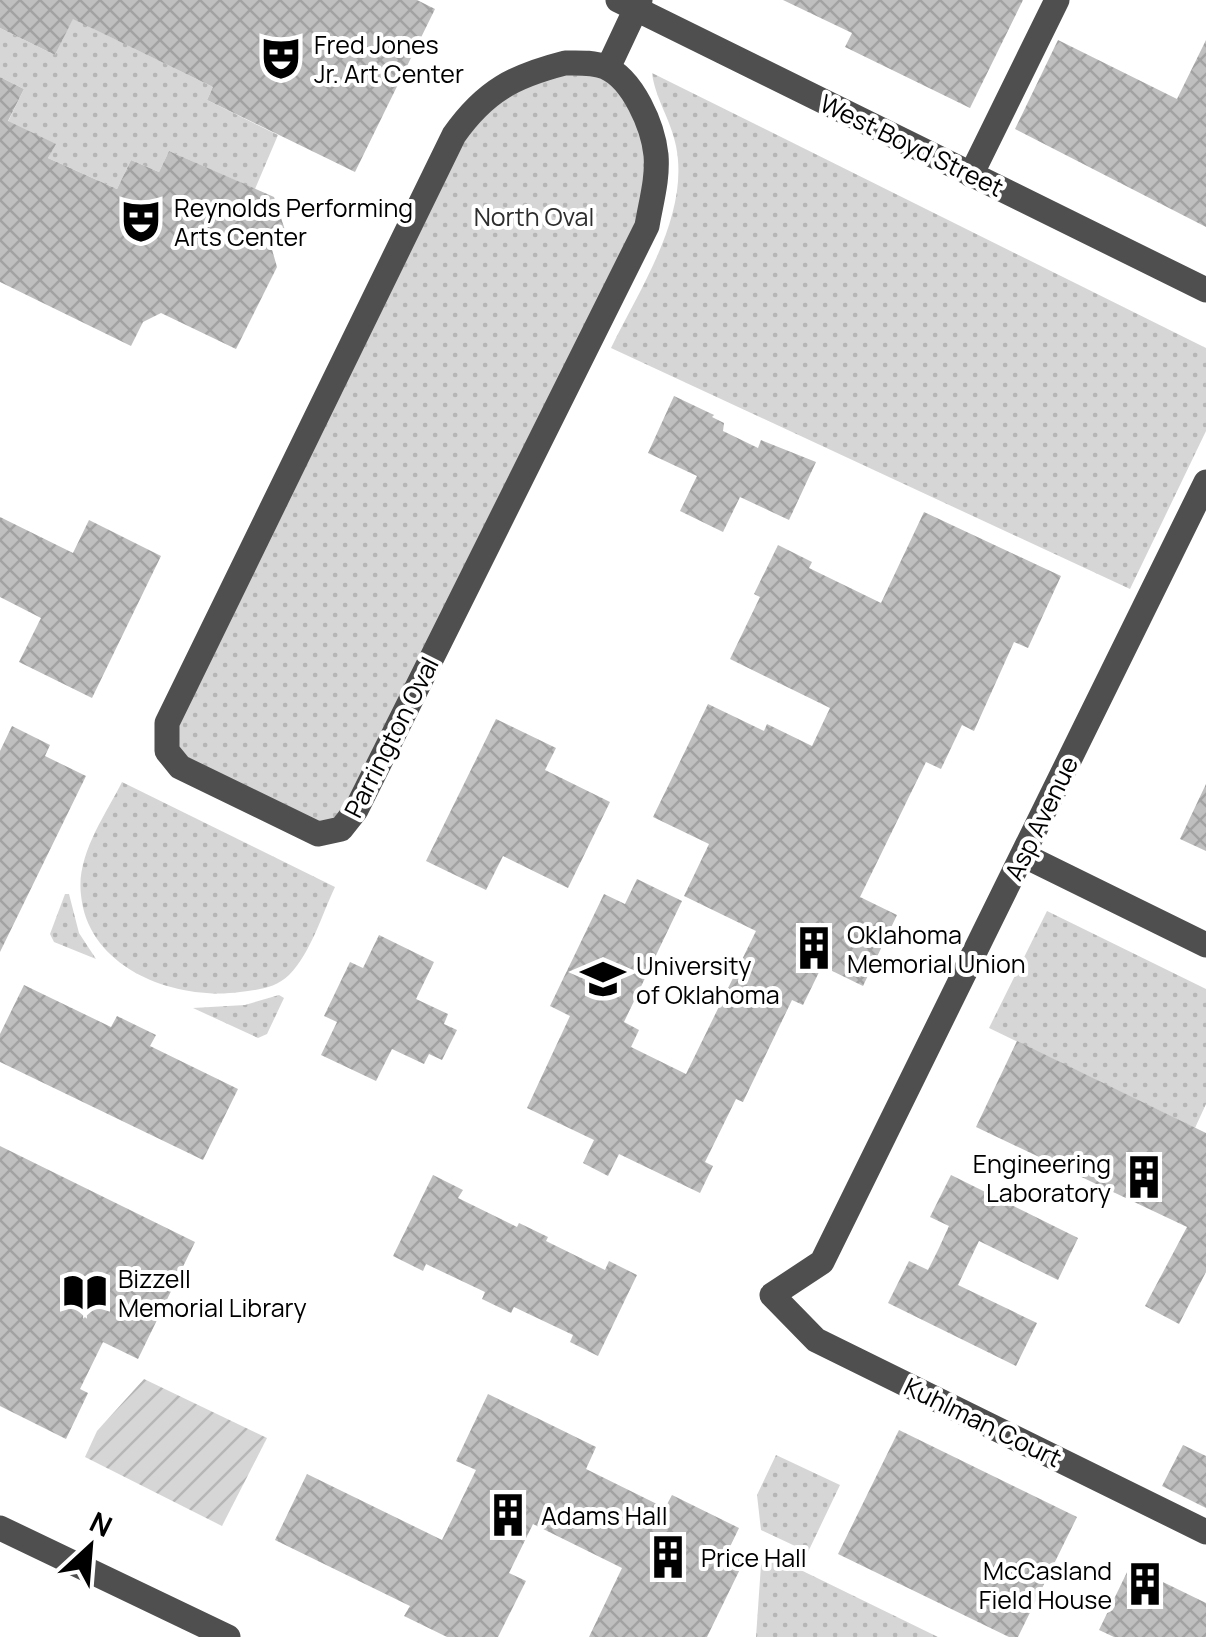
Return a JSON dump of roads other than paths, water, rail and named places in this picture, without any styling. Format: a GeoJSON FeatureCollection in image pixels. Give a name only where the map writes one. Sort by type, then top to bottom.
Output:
{"type":"FeatureCollection","features":[{"type":"Feature","properties":{"kind":"street"},"geometry":{"type":"LineString","coordinates":[[971,175],[1057,0]]}},
{"type":"Feature","properties":{"kind":"street"},"geometry":{"type":"LineString","coordinates":[[608,68],[632,3]]}},
{"type":"Feature","properties":{"kind":"street","name":"West Boyd Street"},"geometry":{"type":"LineString","coordinates":[[632,3],[1206,290]]}},
{"type":"Feature","properties":{"kind":"street","name":"Parrington Oval"},"geometry":{"type":"LineString","coordinates":[[565,63],[608,68],[630,90],[652,134],[656,183],[647,226],[356,810],[341,830],[318,834],[180,768],[167,751],[167,723],[454,135],[466,117],[495,90],[517,77],[565,63]]}},
{"type":"Feature","properties":{"kind":"street","name":"Asp Avenue"},"geometry":{"type":"LineString","coordinates":[[772,1295],[822,1262],[1206,482]]}},
{"type":"Feature","properties":{"kind":"street"},"geometry":{"type":"LineString","coordinates":[[1023,854],[1206,945]]}},
{"type":"Feature","properties":{"kind":"street","name":"Kuhlman Court"},"geometry":{"type":"LineString","coordinates":[[772,1295],[816,1340],[1206,1532]]}},
{"type":"Feature","properties":{"kind":"street"},"geometry":{"type":"LineString","coordinates":[[1,1530],[228,1637]]}},
{"type":"Feature","properties":{"kind":"place","name":"Fred Jones Jr. Art Center"},"geometry":{"type":"Point","coordinates":[281,58]}},
{"type":"Feature","properties":{"kind":"place","name":"Reynolds Performing Arts Center"},"geometry":{"type":"Point","coordinates":[141,221]}},
{"type":"Feature","properties":{"kind":"place","name":"Oklahoma Memorial Union"},"geometry":{"type":"Point","coordinates":[814,948]}},
{"type":"Feature","properties":{"kind":"place","name":"University of Oklahoma"},"geometry":{"type":"Point","coordinates":[603,979]}},
{"type":"Feature","properties":{"kind":"place","name":"Engineering Laboratory"},"geometry":{"type":"Point","coordinates":[1144,1177]}},
{"type":"Feature","properties":{"kind":"place","name":"Bizzell Memorial Library"},"geometry":{"type":"Point","coordinates":[85,1292]}},
{"type":"Feature","properties":{"kind":"place","name":"Adams Hall"},"geometry":{"type":"Point","coordinates":[508,1515]}},
{"type":"Feature","properties":{"kind":"place","name":"Price Hall"},"geometry":{"type":"Point","coordinates":[668,1557]}},
{"type":"Feature","properties":{"kind":"place","name":"McCasland Field House"},"geometry":{"type":"Point","coordinates":[1145,1584]}},
{"type":"Feature","properties":{"kind":"park label","name":"North Oval"},"geometry":{"type":"Point","coordinates":[534,216]}}]}
